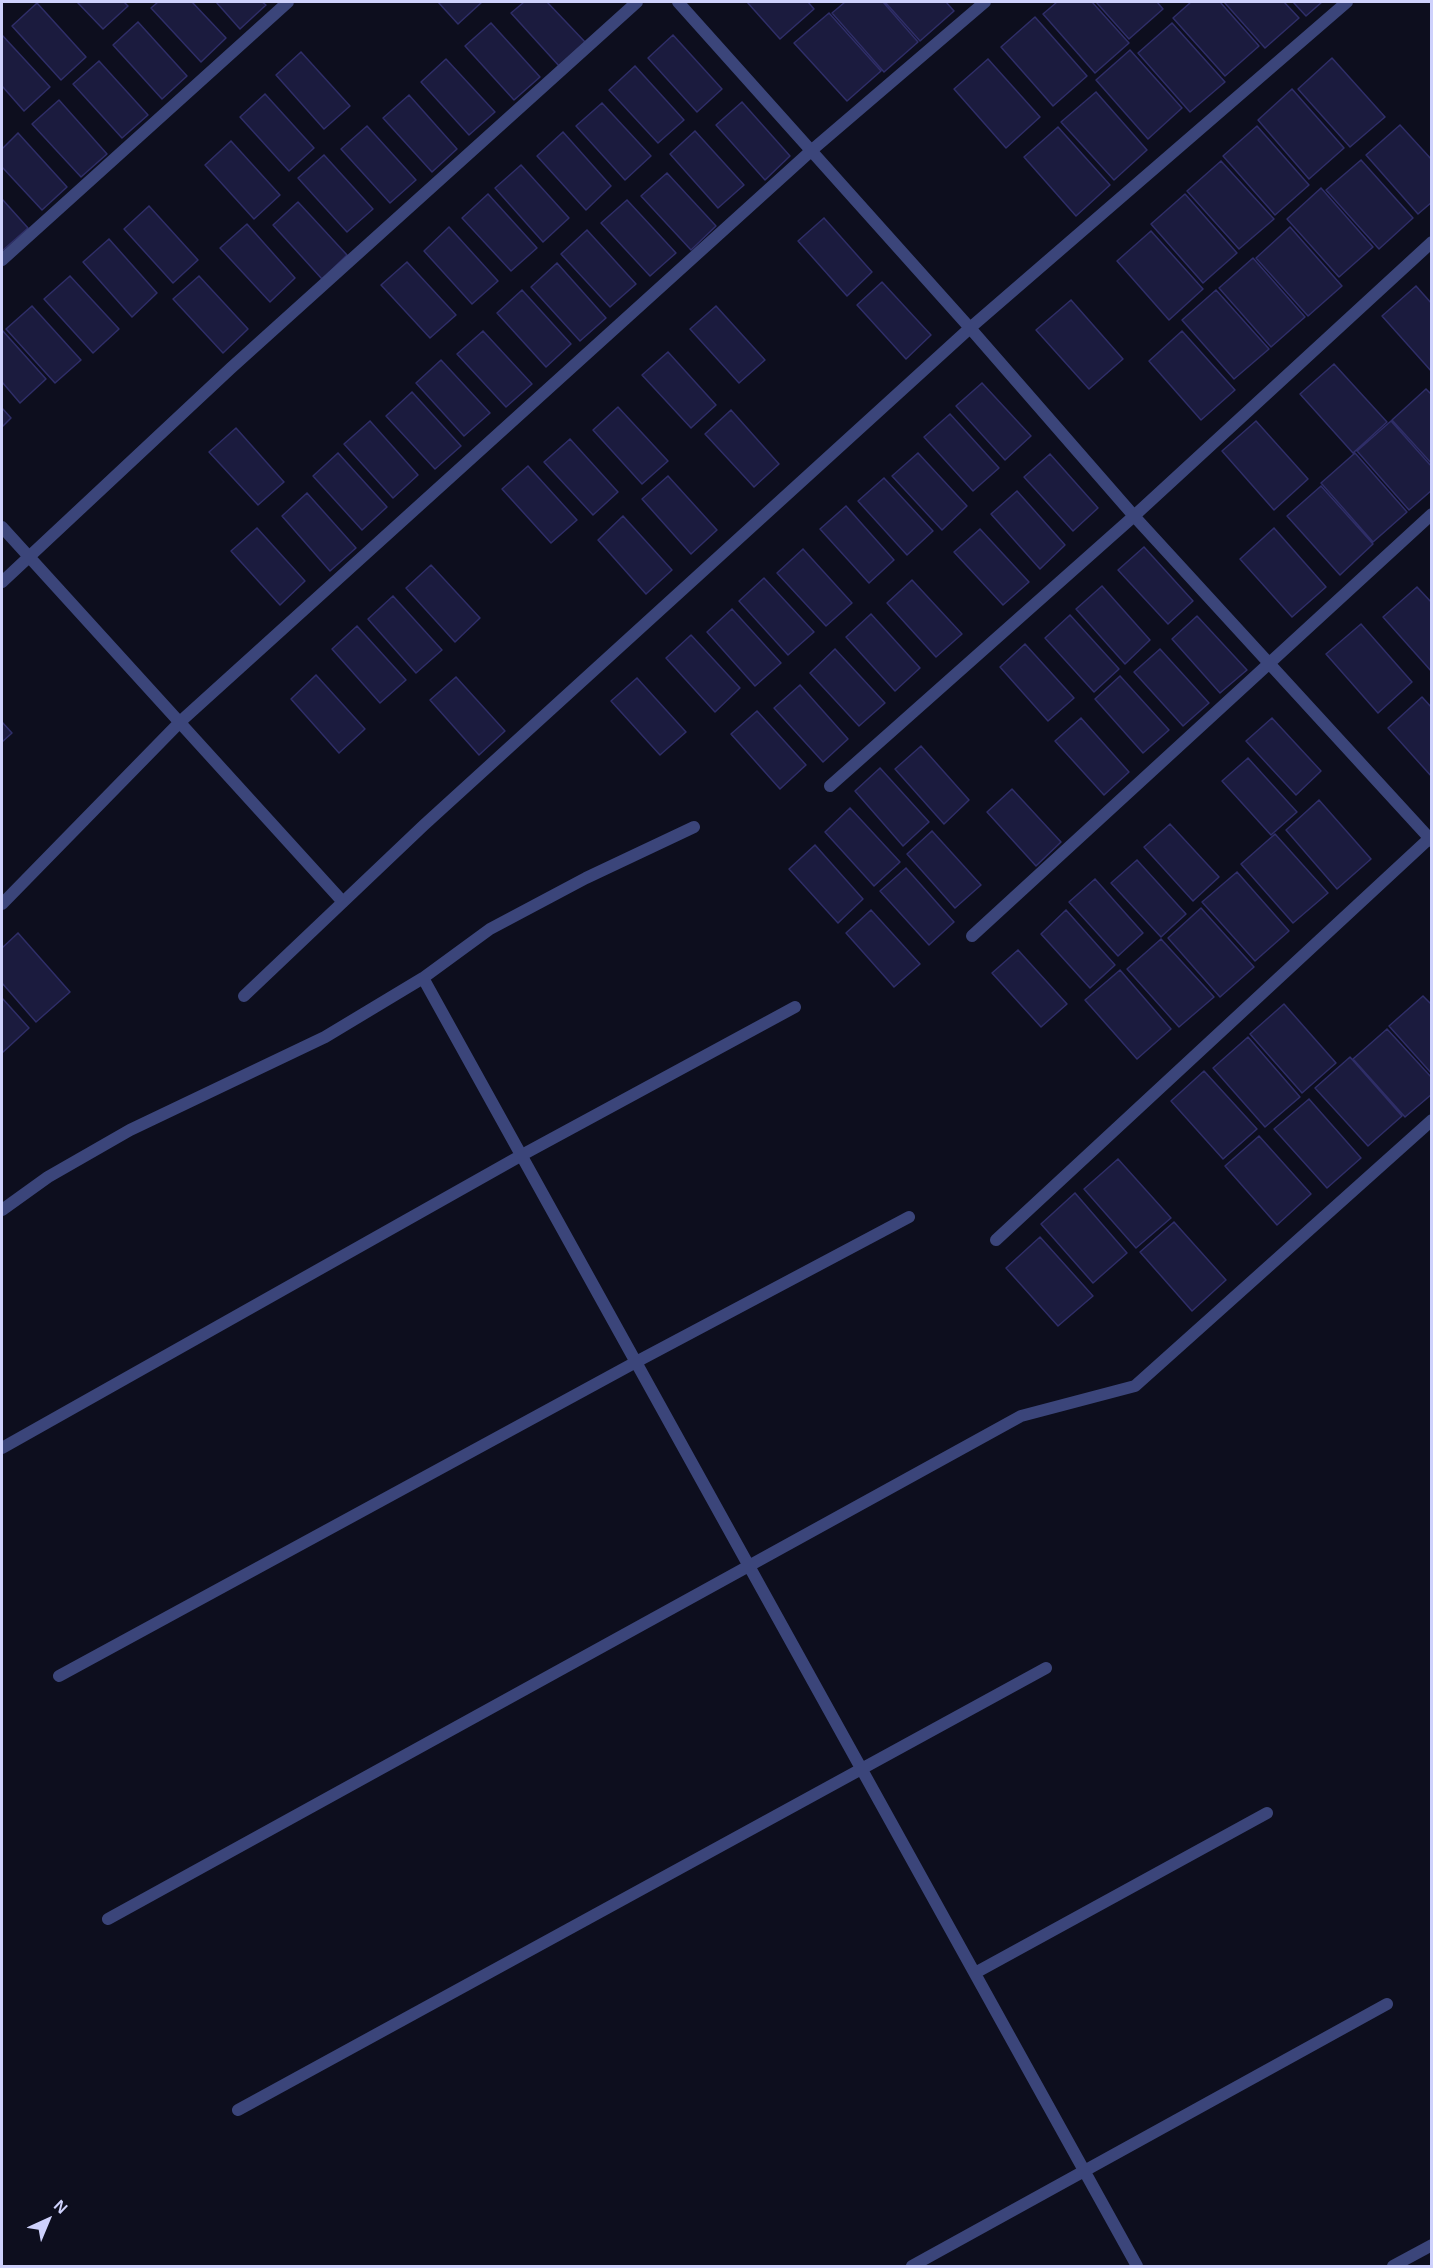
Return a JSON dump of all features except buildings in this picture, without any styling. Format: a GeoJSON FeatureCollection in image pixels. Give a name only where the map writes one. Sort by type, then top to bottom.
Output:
{"type":"FeatureCollection","features":[{"type":"Feature","properties":{"kind":"street"},"geometry":{"type":"LineString","coordinates":[[2,260],[288,2]]}},
{"type":"Feature","properties":{"kind":"street"},"geometry":{"type":"LineString","coordinates":[[2,582],[231,368],[637,2]]}},
{"type":"Feature","properties":{"kind":"street"},"geometry":{"type":"LineString","coordinates":[[678,2],[970,328],[1134,516],[1431,838],[996,1240]]}},
{"type":"Feature","properties":{"kind":"street"},"geometry":{"type":"LineString","coordinates":[[2,904],[181,721],[812,150],[986,2]]}},
{"type":"Feature","properties":{"kind":"street"},"geometry":{"type":"LineString","coordinates":[[244,996],[424,825],[970,328],[1347,2]]}},
{"type":"Feature","properties":{"kind":"street"},"geometry":{"type":"LineString","coordinates":[[830,786],[1134,516],[1431,242]]}},
{"type":"Feature","properties":{"kind":"street"},"geometry":{"type":"LineString","coordinates":[[972,936],[1431,514]]}},
{"type":"Feature","properties":{"kind":"street"},"geometry":{"type":"LineString","coordinates":[[2,527],[181,721],[343,902]]}},
{"type":"Feature","properties":{"kind":"street"},"geometry":{"type":"LineString","coordinates":[[2,1210],[48,1177],[129,1130],[325,1036],[423,978],[490,930],[586,878],[694,827]]}},
{"type":"Feature","properties":{"kind":"street"},"geometry":{"type":"LineString","coordinates":[[423,978],[1137,2266]]}},
{"type":"Feature","properties":{"kind":"street"},"geometry":{"type":"LineString","coordinates":[[2,1448],[522,1155],[795,1007]]}},
{"type":"Feature","properties":{"kind":"street"},"geometry":{"type":"LineString","coordinates":[[108,1919],[1021,1416],[1135,1386],[1431,1120]]}},
{"type":"Feature","properties":{"kind":"street"},"geometry":{"type":"LineString","coordinates":[[58,1676],[636,1362],[909,1217]]}},
{"type":"Feature","properties":{"kind":"street"},"geometry":{"type":"LineString","coordinates":[[238,2110],[1046,1668]]}},
{"type":"Feature","properties":{"kind":"street"},"geometry":{"type":"LineString","coordinates":[[975,1973],[1267,1813]]}},
{"type":"Feature","properties":{"kind":"street"},"geometry":{"type":"LineString","coordinates":[[912,2266],[1387,2004]]}},
{"type":"Feature","properties":{"kind":"street"},"geometry":{"type":"LineString","coordinates":[[1393,2266],[1431,2245]]}}]}
